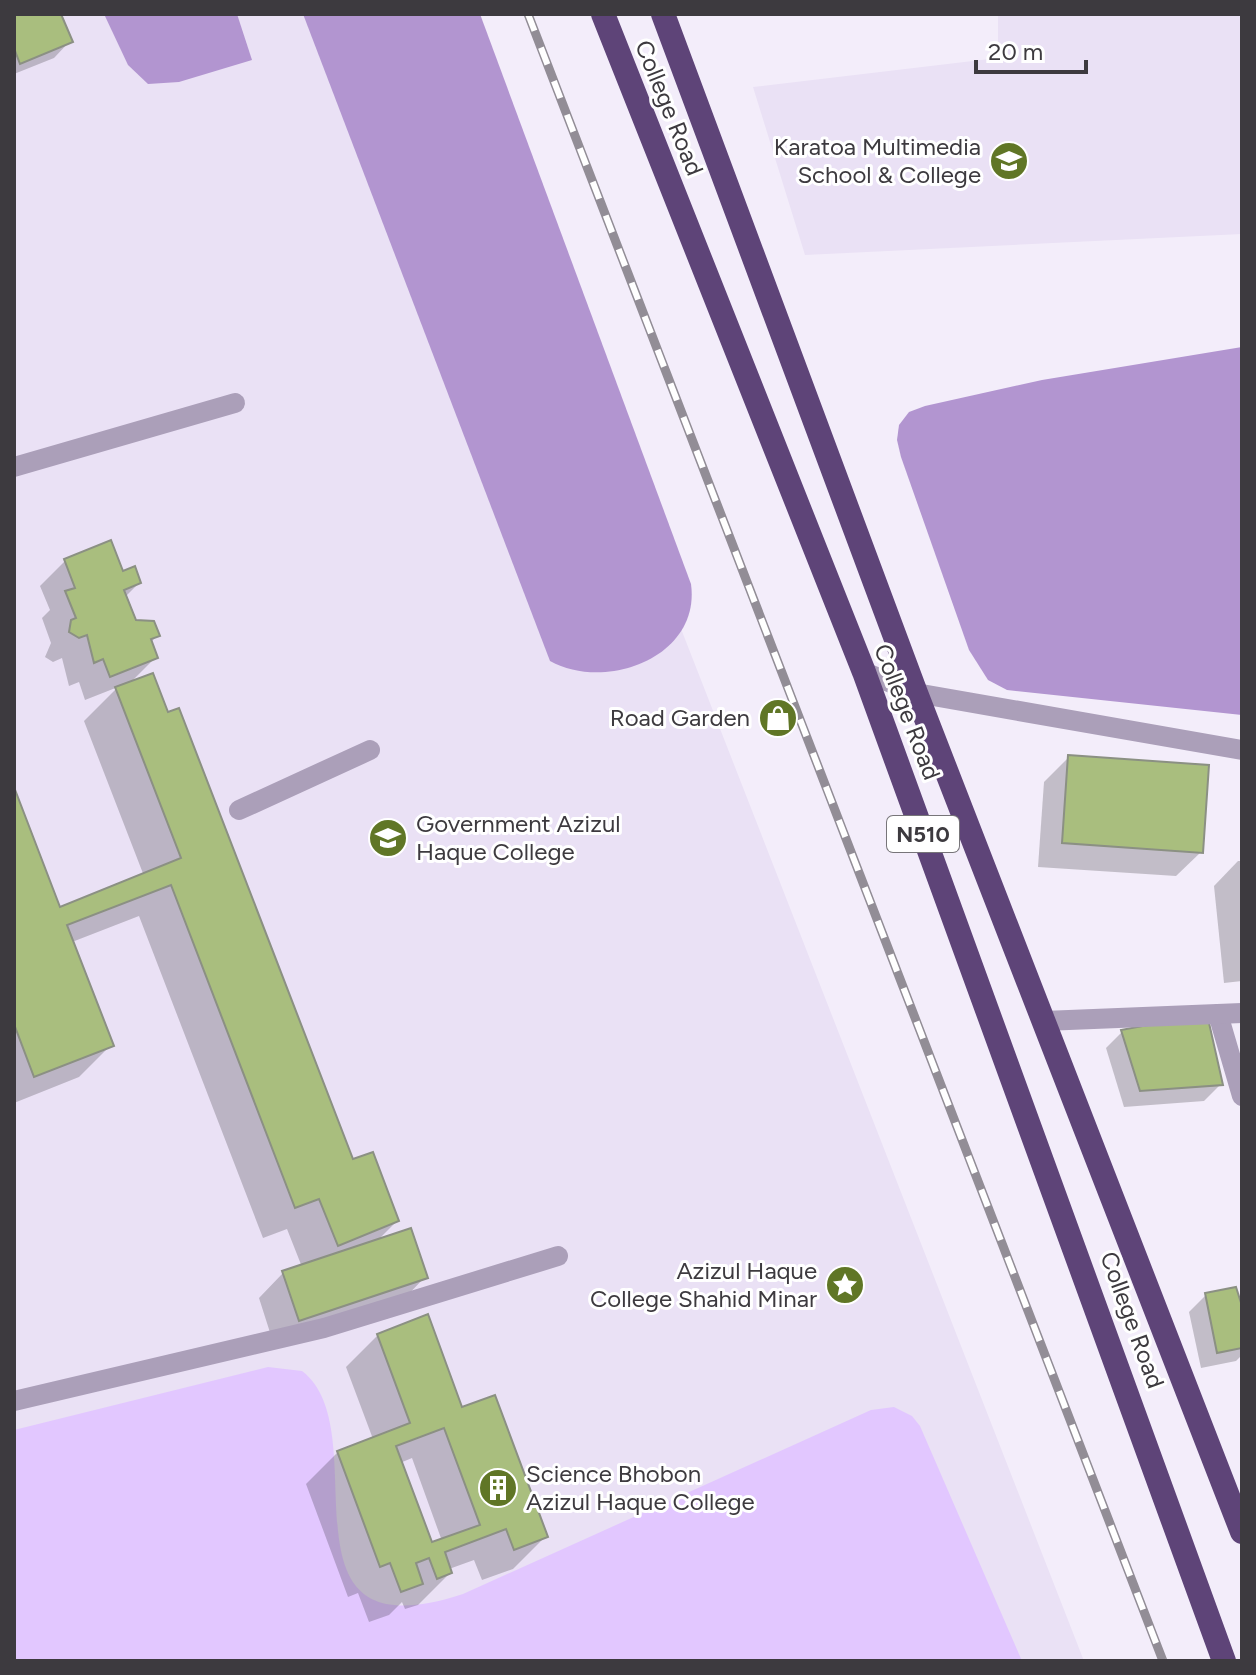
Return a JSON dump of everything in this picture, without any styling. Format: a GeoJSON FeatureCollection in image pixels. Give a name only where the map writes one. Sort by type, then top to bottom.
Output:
{"type":"FeatureCollection","features":[{"type":"Feature","properties":{"kind":"highway","name":"College Road"},"geometry":{"type":"LineString","coordinates":[[603,14],[864,672],[1224,1661]]}},
{"type":"Feature","properties":{"kind":"highway","name":"College Road"},"geometry":{"type":"LineString","coordinates":[[663,14],[916,693],[1242,1532]]}},
{"type":"Feature","properties":{"kind":"street"},"geometry":{"type":"LineString","coordinates":[[14,467],[235,403]]}},
{"type":"Feature","properties":{"kind":"street"},"geometry":{"type":"LineString","coordinates":[[864,672],[916,693],[1242,750]]}},
{"type":"Feature","properties":{"kind":"street"},"geometry":{"type":"LineString","coordinates":[[239,810],[370,750]]}},
{"type":"Feature","properties":{"kind":"street"},"geometry":{"type":"LineString","coordinates":[[1044,1021],[1242,1013]]}},
{"type":"Feature","properties":{"kind":"street"},"geometry":{"type":"LineString","coordinates":[[1218,1014],[1242,1096]]}},
{"type":"Feature","properties":{"kind":"street"},"geometry":{"type":"LineString","coordinates":[[14,1401],[324,1328],[558,1256]]}},
{"type":"Feature","properties":{"kind":"shaded area","name":"Government Azizul Haque College"},"geometry":{"type":"Polygon","coordinates":[[[14,14],[441,14],[1084,1661],[14,1661],[14,14]]]}},
{"type":"Feature","properties":{"kind":"shaded area"},"geometry":{"type":"Polygon","coordinates":[[[104,14],[237,14],[252,60],[179,82],[148,84],[128,65],[104,14]]]}},
{"type":"Feature","properties":{"kind":"shaded area"},"geometry":{"type":"Polygon","coordinates":[[[303,14],[480,14],[691,584],[690,610],[681,631],[666,649],[645,662],[622,670],[597,672],[573,670],[550,661],[303,14]]]}},
{"type":"Feature","properties":{"kind":"shaded area","name":"Karatoa Multimedia School & College"},"geometry":{"type":"Polygon","coordinates":[[[998,14],[1242,14],[1242,234],[805,255],[753,87],[998,58],[998,14]]]}},
{"type":"Feature","properties":{"kind":"shaded area"},"geometry":{"type":"Polygon","coordinates":[[[1242,347],[1242,715],[1007,690],[988,680],[969,650],[901,457],[897,440],[899,425],[909,412],[925,406],[1042,380],[1242,347]]]}},
{"type":"Feature","properties":{"kind":"shaded area"},"geometry":{"type":"Polygon","coordinates":[[[268,1367],[302,1371],[323,1400],[333,1440],[338,1529],[346,1568],[365,1595],[402,1606],[463,1594],[871,1410],[894,1407],[912,1416],[920,1426],[1022,1661],[14,1661],[14,1430],[268,1367]]]}},
{"type":"Feature","properties":{"kind":"building"},"geometry":{"type":"Polygon","coordinates":[[[14,14],[61,14],[73,42],[20,64],[14,48],[14,14]]]}},
{"type":"Feature","properties":{"kind":"building"},"geometry":{"type":"Polygon","coordinates":[[[111,540],[123,571],[135,566],[141,583],[124,590],[136,620],[154,621],[160,636],[151,639],[158,658],[110,677],[103,659],[94,663],[87,635],[79,638],[69,632],[71,620],[76,618],[65,591],[75,588],[64,559],[111,540]]]}},
{"type":"Feature","properties":{"kind":"building"},"geometry":{"type":"Polygon","coordinates":[[[153,673],[168,712],[179,708],[353,1159],[373,1152],[399,1221],[338,1246],[319,1199],[295,1208],[171,885],[67,925],[114,1046],[34,1077],[14,1024],[14,787],[60,907],[181,858],[115,687],[153,673]]]}},
{"type":"Feature","properties":{"kind":"building"},"geometry":{"type":"Polygon","coordinates":[[[1068,755],[1209,765],[1203,853],[1062,843],[1068,755]]]}},
{"type":"Feature","properties":{"kind":"building"},"geometry":{"type":"Polygon","coordinates":[[[1207,1014],[1223,1085],[1140,1091],[1121,1030],[1207,1014]]]}},
{"type":"Feature","properties":{"kind":"building"},"geometry":{"type":"Polygon","coordinates":[[[411,1228],[428,1278],[299,1321],[282,1271],[411,1228]]]}},
{"type":"Feature","properties":{"kind":"building"},"geometry":{"type":"Polygon","coordinates":[[[1236,1287],[1242,1306],[1242,1348],[1217,1353],[1205,1293],[1236,1287]]]}},
{"type":"Feature","properties":{"kind":"building","name":"Science Bhobon Azizul Haque College"},"geometry":{"type":"Polygon","coordinates":[[[428,1314],[462,1407],[495,1395],[548,1537],[514,1550],[506,1529],[445,1552],[452,1573],[437,1579],[429,1558],[416,1563],[423,1584],[401,1592],[390,1563],[380,1567],[337,1451],[410,1423],[377,1334],[428,1314]],[[444,1428],[396,1446],[432,1542],[480,1525],[444,1428]]]}},
{"type":"Feature","properties":{"kind":"railway"},"geometry":{"type":"LineString","coordinates":[[528,14],[1163,1661]]}},
{"type":"Feature","properties":{"kind":"place","name":"Karatoa Multimedia School & College"},"geometry":{"type":"Point","coordinates":[1009,161]}},
{"type":"Feature","properties":{"kind":"place","name":"Road Garden"},"geometry":{"type":"Point","coordinates":[778,718]}},
{"type":"Feature","properties":{"kind":"place","name":"Government Azizul Haque College"},"geometry":{"type":"Point","coordinates":[388,838]}},
{"type":"Feature","properties":{"kind":"place","name":"Azizul Haque College Shahid Minar"},"geometry":{"type":"Point","coordinates":[845,1285]}},
{"type":"Feature","properties":{"kind":"place","name":"Science Bhobon Azizul Haque College"},"geometry":{"type":"Point","coordinates":[498,1488]}}]}
